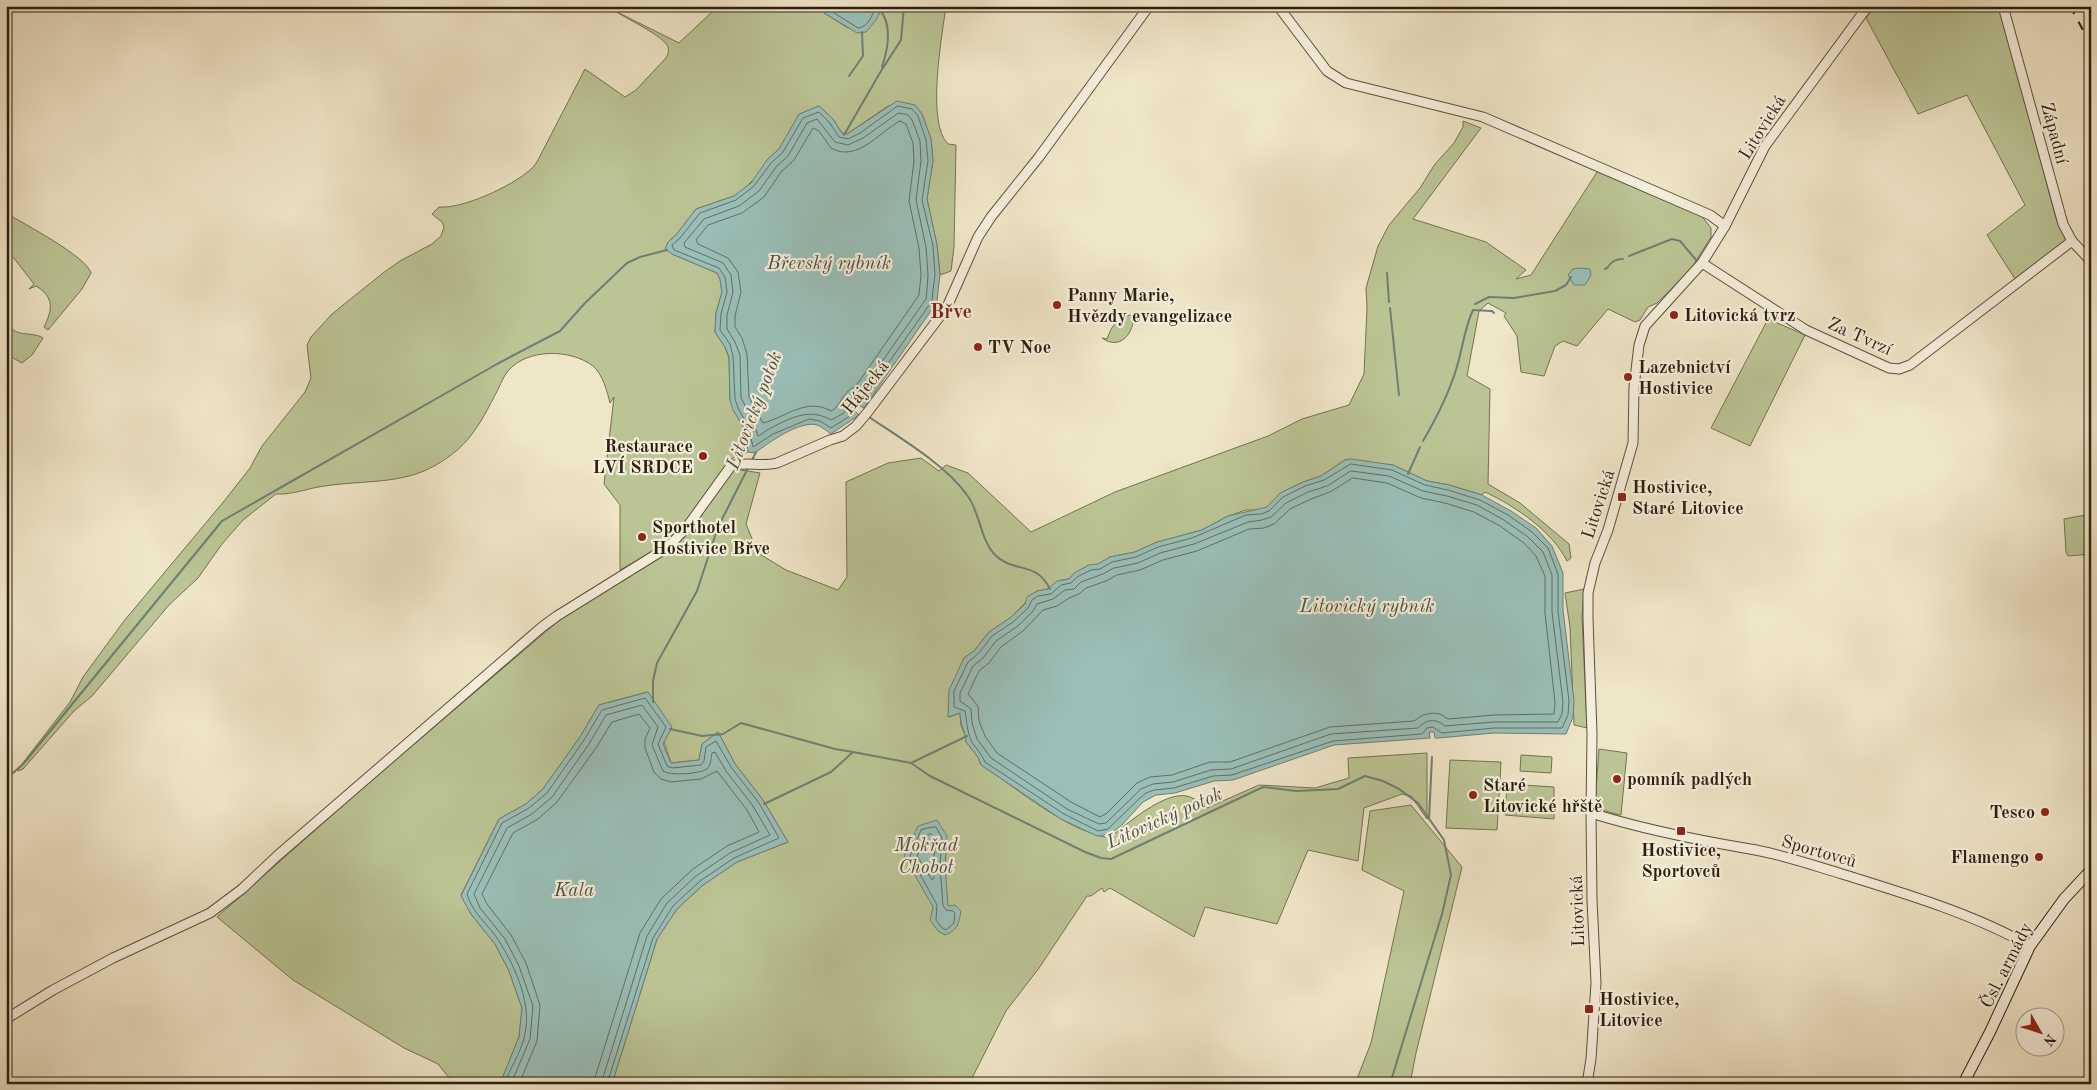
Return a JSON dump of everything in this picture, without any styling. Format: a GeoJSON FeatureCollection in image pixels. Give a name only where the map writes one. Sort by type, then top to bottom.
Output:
{"type":"FeatureCollection","features":[{"type":"Feature","properties":{"kind":"main road","name":"Čsl. armády"},"geometry":{"type":"LineString","coordinates":[[1964,1084],[2030,946],[2064,899],[2091,870]]}},
{"type":"Feature","properties":{"kind":"street","name":"Hájecká"},"geometry":{"type":"LineString","coordinates":[[6,1019],[53,990],[113,958],[210,913],[242,889],[277,856],[542,627],[668,547],[687,527],[731,466],[767,466],[789,459],[843,436],[856,426],[942,314],[984,228],[1149,6]]}},
{"type":"Feature","properties":{"kind":"street"},"geometry":{"type":"LineString","coordinates":[[1278,6],[1327,71],[1341,81],[1483,117],[1710,215],[1725,226]]}},
{"type":"Feature","properties":{"kind":"street","name":"Litovická"},"geometry":{"type":"LineString","coordinates":[[1587,1084],[1592,1059],[1596,983],[1591,813],[1592,734],[1588,592],[1595,563],[1611,521],[1633,443],[1634,387],[1639,345],[1645,326],[1702,263],[1725,226],[1765,146],[1868,6]]}},
{"type":"Feature","properties":{"kind":"street","name":"Západní"},"geometry":{"type":"LineString","coordinates":[[2003,6],[2063,224],[2072,241],[2091,261]]}},
{"type":"Feature","properties":{"kind":"street","name":"Za Tvrzí"},"geometry":{"type":"LineString","coordinates":[[1702,263],[1806,330],[1889,368],[1899,369],[1910,365],[2072,241]]}},
{"type":"Feature","properties":{"kind":"street","name":"Sportovců"},"geometry":{"type":"LineString","coordinates":[[1591,813],[1618,821],[1750,849],[1841,874],[1910,895],[2006,933],[2030,946]]}},
{"type":"Feature","properties":{"kind":"green space"},"geometry":{"type":"Polygon","coordinates":[[[716,6],[813,6],[848,28],[883,6],[946,6],[939,57],[937,99],[941,133],[948,144],[956,145],[954,247],[951,271],[940,275],[937,245],[927,199],[933,161],[931,139],[922,114],[915,105],[888,106],[847,134],[842,133],[833,119],[819,106],[800,114],[779,149],[767,160],[760,173],[744,189],[734,196],[696,209],[676,235],[668,242],[672,254],[717,273],[720,279],[722,292],[716,313],[715,332],[725,347],[729,358],[730,400],[744,428],[748,452],[731,459],[684,525],[659,548],[620,570],[620,505],[604,484],[614,397],[610,403],[599,374],[593,366],[573,356],[549,354],[526,358],[516,363],[508,371],[483,418],[471,436],[456,451],[436,465],[410,476],[396,479],[339,484],[276,494],[243,520],[222,544],[198,578],[169,605],[92,696],[74,711],[23,769],[18,771],[70,702],[83,677],[124,621],[225,500],[250,468],[262,446],[305,392],[311,378],[307,345],[311,337],[332,314],[383,273],[400,261],[432,244],[441,236],[444,227],[442,222],[432,214],[439,207],[461,204],[487,195],[512,183],[531,169],[538,160],[585,69],[625,97],[636,90],[665,59],[668,49],[663,41],[650,31],[613,10],[679,43],[716,6]]]}},
{"type":"Feature","properties":{"kind":"green space"},"geometry":{"type":"Polygon","coordinates":[[[1875,6],[1999,6],[2056,218],[2066,240],[2015,279],[1987,235],[2025,205],[1967,95],[1918,114],[1866,18],[1875,6]]]}},
{"type":"Feature","properties":{"kind":"green space"},"geometry":{"type":"Polygon","coordinates":[[[1463,121],[1481,128],[1413,219],[1486,242],[1526,270],[1516,279],[1531,275],[1599,169],[1701,215],[1711,228],[1711,237],[1689,272],[1657,303],[1648,307],[1640,320],[1635,322],[1608,309],[1577,346],[1563,341],[1555,346],[1544,376],[1521,372],[1517,336],[1504,316],[1506,313],[1488,303],[1479,311],[1467,376],[1490,389],[1488,484],[1520,503],[1569,544],[1571,558],[1567,561],[1552,540],[1532,520],[1485,492],[1482,495],[1449,485],[1427,481],[1393,465],[1345,460],[1321,476],[1303,482],[1281,493],[1267,507],[1260,510],[1246,510],[1226,517],[1202,530],[1155,543],[1135,552],[1110,557],[1097,565],[1087,566],[1069,579],[1058,581],[1046,590],[1037,591],[1010,618],[989,632],[975,650],[964,658],[949,717],[960,713],[961,726],[966,742],[978,757],[981,765],[1059,818],[1092,833],[1109,838],[1147,809],[1170,798],[1190,797],[1207,808],[1259,785],[1315,788],[1349,778],[1348,758],[1427,753],[1427,819],[1411,796],[1402,794],[1364,808],[1358,861],[1308,850],[1277,924],[1205,907],[1194,937],[1110,888],[1104,892],[1102,888],[1091,896],[1087,896],[1039,968],[1006,1011],[969,1084],[612,1084],[657,939],[677,909],[703,885],[737,862],[788,842],[763,800],[735,764],[718,732],[702,744],[699,760],[671,763],[647,692],[599,705],[580,737],[543,789],[526,804],[499,819],[461,895],[471,914],[495,944],[509,971],[522,1008],[519,1037],[500,1084],[454,1084],[438,1064],[404,1048],[293,980],[217,917],[373,779],[562,618],[670,550],[728,473],[735,469],[760,473],[746,524],[758,553],[786,570],[838,590],[847,577],[846,482],[888,463],[921,458],[939,471],[946,465],[968,473],[1031,532],[1115,492],[1268,436],[1302,419],[1349,405],[1364,374],[1366,288],[1378,246],[1389,225],[1420,188],[1435,164],[1454,143],[1463,127],[1463,121]]]}},
{"type":"Feature","properties":{"kind":"green space"},"geometry":{"type":"Polygon","coordinates":[[[6,213],[67,249],[87,266],[91,273],[82,289],[48,330],[44,327],[49,315],[49,299],[36,286],[29,289],[34,284],[6,248],[6,213]]]}},
{"type":"Feature","properties":{"kind":"green space"},"geometry":{"type":"Polygon","coordinates":[[[7,313],[8,322],[15,331],[43,338],[32,355],[22,363],[6,354],[7,313]]]}},
{"type":"Feature","properties":{"kind":"green space"},"geometry":{"type":"Polygon","coordinates":[[[1130,315],[1134,318],[1133,325],[1124,339],[1114,342],[1102,338],[1107,339],[1115,324],[1121,318],[1130,315]]]}},
{"type":"Feature","properties":{"kind":"green space"},"geometry":{"type":"Polygon","coordinates":[[[1768,319],[1805,335],[1750,446],[1711,428],[1768,319]]]}},
{"type":"Feature","properties":{"kind":"green space"},"geometry":{"type":"Polygon","coordinates":[[[2091,514],[2091,554],[2068,556],[2066,552],[2064,519],[2091,514]]]}},
{"type":"Feature","properties":{"kind":"green space"},"geometry":{"type":"Polygon","coordinates":[[[1584,589],[1582,617],[1587,728],[1574,725],[1570,627],[1565,593],[1584,589]]]}},
{"type":"Feature","properties":{"kind":"green space"},"geometry":{"type":"Polygon","coordinates":[[[1599,749],[1627,753],[1621,815],[1604,810],[1595,804],[1599,749]]]}},
{"type":"Feature","properties":{"kind":"green space"},"geometry":{"type":"Polygon","coordinates":[[[1521,755],[1552,757],[1551,773],[1520,771],[1521,755]]]}},
{"type":"Feature","properties":{"kind":"green space","name":"Staré Litovické hřště"},"geometry":{"type":"Polygon","coordinates":[[[1450,760],[1501,762],[1497,830],[1446,828],[1450,760]]]}},
{"type":"Feature","properties":{"kind":"green space"},"geometry":{"type":"Polygon","coordinates":[[[1507,784],[1554,787],[1554,819],[1505,815],[1507,784]]]}},
{"type":"Feature","properties":{"kind":"green space"},"geometry":{"type":"Polygon","coordinates":[[[1411,805],[1462,867],[1410,1084],[1355,1084],[1371,1043],[1404,891],[1362,870],[1370,811],[1411,805]]]}},
{"type":"Feature","properties":{"kind":"water"},"geometry":{"type":"Polygon","coordinates":[[[813,6],[883,6],[876,20],[866,32],[857,33],[813,6]]]}},
{"type":"Feature","properties":{"kind":"water","name":"Břevský rybník"},"geometry":{"type":"Polygon","coordinates":[[[897,101],[915,105],[922,114],[931,139],[933,161],[927,199],[937,245],[940,275],[937,302],[864,408],[858,405],[855,411],[859,415],[831,434],[817,425],[810,424],[784,433],[755,453],[748,452],[744,428],[733,410],[730,400],[729,357],[715,332],[716,313],[722,292],[720,279],[717,273],[672,254],[665,249],[668,242],[676,235],[696,209],[734,196],[751,183],[767,160],[779,149],[799,114],[819,106],[833,119],[842,133],[847,134],[897,101]]]}},
{"type":"Feature","properties":{"kind":"water"},"geometry":{"type":"Polygon","coordinates":[[[1573,269],[1590,269],[1591,275],[1585,285],[1574,285],[1568,275],[1573,269]]]}},
{"type":"Feature","properties":{"kind":"water","name":"Litovický rybník"},"geometry":{"type":"Polygon","coordinates":[[[1351,459],[1393,465],[1427,481],[1449,485],[1482,495],[1536,528],[1552,546],[1563,573],[1563,610],[1574,701],[1573,717],[1566,734],[1494,733],[1435,738],[1434,732],[1429,732],[1430,738],[1334,745],[1233,780],[1214,781],[1175,793],[1156,795],[1143,802],[1122,825],[1110,834],[1097,836],[1061,819],[981,765],[978,757],[966,742],[960,713],[948,717],[949,690],[964,658],[975,650],[989,632],[1010,618],[1025,604],[1027,597],[1037,591],[1048,589],[1057,581],[1069,579],[1074,573],[1089,565],[1098,564],[1110,557],[1135,552],[1157,542],[1202,530],[1228,516],[1267,507],[1280,493],[1321,476],[1345,460],[1351,459]]]}},
{"type":"Feature","properties":{"kind":"water","name":"Kala"},"geometry":{"type":"Polygon","coordinates":[[[648,692],[672,727],[663,744],[671,763],[699,760],[702,744],[718,732],[735,764],[763,800],[788,842],[737,862],[703,885],[677,909],[657,939],[612,1084],[500,1084],[519,1037],[522,1008],[509,971],[495,944],[471,914],[461,896],[499,819],[526,804],[543,789],[580,737],[599,705],[648,692]]]}},
{"type":"Feature","properties":{"kind":"water","name":"Mokřad Chobot"},"geometry":{"type":"Polygon","coordinates":[[[937,820],[947,836],[945,866],[948,906],[955,905],[961,911],[957,926],[945,935],[938,931],[930,920],[933,907],[904,856],[918,826],[937,820]]]}},
{"type":"Feature","properties":{"kind":"waterway","name":"Litovický potok"},"geometry":{"type":"LineString","coordinates":[[844,135],[901,40],[904,6]]}},
{"type":"Feature","properties":{"kind":"waterway"},"geometry":{"type":"LineString","coordinates":[[880,10],[887,23],[888,30],[886,53],[882,67]]}},
{"type":"Feature","properties":{"kind":"waterway"},"geometry":{"type":"LineString","coordinates":[[849,76],[863,56],[862,32]]}},
{"type":"Feature","properties":{"kind":"waterway"},"geometry":{"type":"LineString","coordinates":[[1629,256],[1672,239],[1680,241],[1697,261]]}},
{"type":"Feature","properties":{"kind":"waterway"},"geometry":{"type":"LineString","coordinates":[[6,776],[12,774],[24,763],[222,521],[497,364],[560,331],[585,303],[627,263],[640,257],[667,250]]}},
{"type":"Feature","properties":{"kind":"waterway"},"geometry":{"type":"LineString","coordinates":[[1605,269],[1614,261],[1623,259]]}},
{"type":"Feature","properties":{"kind":"waterway"},"geometry":{"type":"LineString","coordinates":[[1387,273],[1389,302]]}},
{"type":"Feature","properties":{"kind":"waterway"},"geometry":{"type":"LineString","coordinates":[[1475,304],[1489,297],[1514,298],[1555,291],[1566,285],[1571,277]]}},
{"type":"Feature","properties":{"kind":"waterway"},"geometry":{"type":"LineString","coordinates":[[1390,308],[1399,395]]}},
{"type":"Feature","properties":{"kind":"waterway"},"geometry":{"type":"LineString","coordinates":[[1473,310],[1492,311],[1494,313]]}},
{"type":"Feature","properties":{"kind":"waterway"},"geometry":{"type":"LineString","coordinates":[[1423,441],[1452,383],[1473,310]]}},
{"type":"Feature","properties":{"kind":"waterway"},"geometry":{"type":"LineString","coordinates":[[869,417],[922,453],[958,484],[975,509],[989,548],[994,554],[1009,564],[1038,574],[1050,589]]}},
{"type":"Feature","properties":{"kind":"waterway"},"geometry":{"type":"LineString","coordinates":[[1408,474],[1420,447]]}},
{"type":"Feature","properties":{"kind":"waterway","name":"Litovický potok"},"geometry":{"type":"LineString","coordinates":[[751,462],[756,452]]}},
{"type":"Feature","properties":{"kind":"waterway","name":"Litovický potok"},"geometry":{"type":"LineString","coordinates":[[653,702],[653,681],[657,663],[697,591],[718,527],[748,468]]}},
{"type":"Feature","properties":{"kind":"waterway"},"geometry":{"type":"LineString","coordinates":[[670,729],[702,736],[723,734],[741,723],[835,749],[853,752]]}},
{"type":"Feature","properties":{"kind":"waterway","name":"Litovický potok"},"geometry":{"type":"LineString","coordinates":[[911,763],[967,736]]}},
{"type":"Feature","properties":{"kind":"waterway","name":"Litovický potok"},"geometry":{"type":"LineString","coordinates":[[764,804],[831,772],[853,752],[911,763],[930,776],[1085,852],[1101,858],[1111,859],[1263,787],[1296,791],[1338,789],[1365,776],[1383,781],[1399,789],[1418,803],[1444,840],[1451,875],[1442,914],[1390,1084]]}},
{"type":"Feature","properties":{"kind":"waterway","name":"Litovický potok"},"geometry":{"type":"LineString","coordinates":[[1429,819],[1432,757]]}},
{"type":"Feature","properties":{"kind":"railway"},"geometry":{"type":"LineString","coordinates":[[2070,6],[2091,45]]}},
{"type":"Feature","properties":{"kind":"place","name":"Panny Marie, Hvězdy evangelizace"},"geometry":{"type":"Point","coordinates":[1057,305]}},
{"type":"Feature","properties":{"kind":"place","name":"Litovická tvrz"},"geometry":{"type":"Point","coordinates":[1674,315]}},
{"type":"Feature","properties":{"kind":"place","name":"TV Noe"},"geometry":{"type":"Point","coordinates":[978,347]}},
{"type":"Feature","properties":{"kind":"place","name":"Lazebnictví Hostivice"},"geometry":{"type":"Point","coordinates":[1628,377]}},
{"type":"Feature","properties":{"kind":"place","name":"Restaurace LVÍ SRDCE"},"geometry":{"type":"Point","coordinates":[703,456]}},
{"type":"Feature","properties":{"kind":"place","name":"Hostivice, Staré Litovice"},"geometry":{"type":"Point","coordinates":[1622,497]}},
{"type":"Feature","properties":{"kind":"place","name":"Sporthotel Hostivice Břve"},"geometry":{"type":"Point","coordinates":[642,537]}},
{"type":"Feature","properties":{"kind":"place","name":"pomník padlých"},"geometry":{"type":"Point","coordinates":[1617,779]}},
{"type":"Feature","properties":{"kind":"place","name":"Staré Litovické hřště"},"geometry":{"type":"Point","coordinates":[1473,795]}},
{"type":"Feature","properties":{"kind":"place","name":"Tesco"},"geometry":{"type":"Point","coordinates":[2045,812]}},
{"type":"Feature","properties":{"kind":"place","name":"Hostivice, Sportovců"},"geometry":{"type":"Point","coordinates":[1681,831]}},
{"type":"Feature","properties":{"kind":"place","name":"Flamengo"},"geometry":{"type":"Point","coordinates":[2039,857]}},
{"type":"Feature","properties":{"kind":"place","name":"Hostivice, Litovice"},"geometry":{"type":"Point","coordinates":[1589,1009]}},
{"type":"Feature","properties":{"kind":"district","name":"Břve"},"geometry":{"type":"Point","coordinates":[951,311]}}]}
